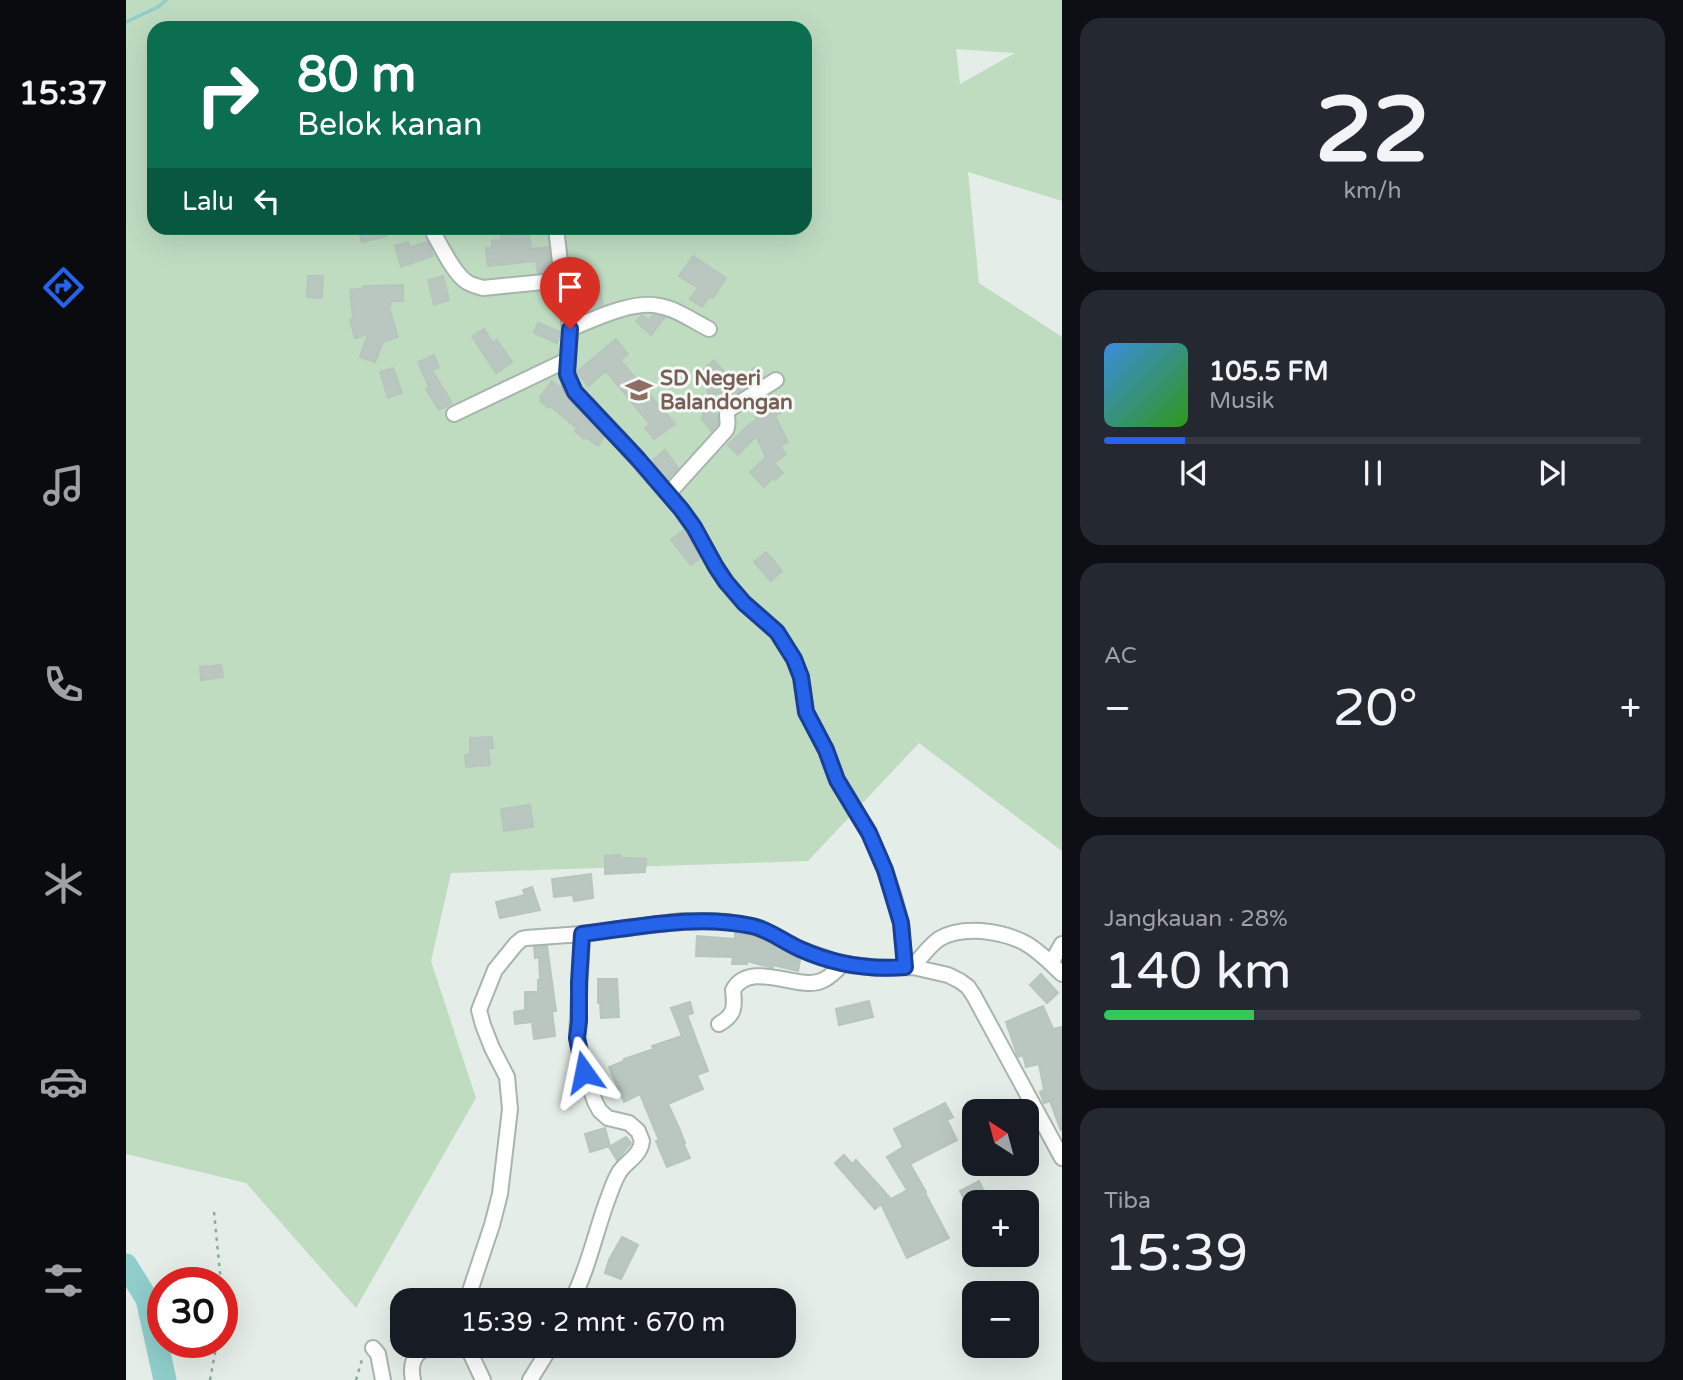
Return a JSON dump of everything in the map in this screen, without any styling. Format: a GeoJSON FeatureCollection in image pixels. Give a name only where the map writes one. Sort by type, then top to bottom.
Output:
{"type":"FeatureCollection","features":[{"type":"Feature","properties":{"kind":"street"},"geometry":{"type":"LineString","coordinates":[[435,235],[458,274],[473,285],[494,288],[564,280]]}},
{"type":"Feature","properties":{"kind":"street"},"geometry":{"type":"LineString","coordinates":[[557,235],[570,329],[567,374],[575,392],[668,494],[694,527],[726,582],[744,603],[777,632],[794,659],[801,677],[806,712],[826,750],[837,780],[873,842],[889,882],[901,923],[909,967]]}},
{"type":"Feature","properties":{"kind":"street"},"geometry":{"type":"LineString","coordinates":[[570,329],[607,314],[644,305],[671,309],[709,329]]}},
{"type":"Feature","properties":{"kind":"street"},"geometry":{"type":"LineString","coordinates":[[454,414],[567,360]]}},
{"type":"Feature","properties":{"kind":"street"},"geometry":{"type":"LineString","coordinates":[[668,494],[726,430],[728,410],[776,380]]}},
{"type":"Feature","properties":{"kind":"street"},"geometry":{"type":"LineString","coordinates":[[471,1288],[500,1194],[510,1109],[506,1077],[479,1010],[495,970],[518,942],[526,937],[582,934],[682,921],[728,922],[760,928],[802,950],[843,964],[878,968],[909,967],[948,975],[968,987],[974,996],[1057,1139],[1062,1158]]}},
{"type":"Feature","properties":{"kind":"street"},"geometry":{"type":"LineString","coordinates":[[909,967],[936,941],[954,933],[972,930],[1021,940],[1039,952],[1062,974]]}},
{"type":"Feature","properties":{"kind":"street"},"geometry":{"type":"LineString","coordinates":[[578,1288],[613,1185],[621,1171],[638,1154],[642,1141],[638,1131],[629,1124],[608,1118],[600,1111],[584,1072],[577,1038],[582,934]]}},
{"type":"Feature","properties":{"kind":"street"},"geometry":{"type":"LineString","coordinates":[[1051,963],[1062,944]]}},
{"type":"Feature","properties":{"kind":"street"},"geometry":{"type":"LineString","coordinates":[[719,1024],[728,1019],[733,1010],[733,990],[748,978],[781,977],[811,983],[822,981],[843,964]]}},
{"type":"Feature","properties":{"kind":"street"},"geometry":{"type":"LineString","coordinates":[[373,1348],[378,1354],[383,1380]]}},
{"type":"Feature","properties":{"kind":"street"},"geometry":{"type":"LineString","coordinates":[[413,1380],[411,1374],[415,1358]]}},
{"type":"Feature","properties":{"kind":"street"},"geometry":{"type":"LineString","coordinates":[[473,1358],[483,1380]]}},
{"type":"Feature","properties":{"kind":"street"},"geometry":{"type":"LineString","coordinates":[[530,1380],[544,1358]]}},
{"type":"Feature","properties":{"kind":"path"},"geometry":{"type":"LineString","coordinates":[[214,1212],[219,1267]]}},
{"type":"Feature","properties":{"kind":"path"},"geometry":{"type":"LineString","coordinates":[[356,1380],[365,1352],[368,1348],[373,1348]]}},
{"type":"Feature","properties":{"kind":"path"},"geometry":{"type":"LineString","coordinates":[[210,1380],[214,1358]]}},
{"type":"Feature","properties":{"kind":"green space"},"geometry":{"type":"Polygon","coordinates":[[[126,0],[1062,0],[1062,201],[968,172],[979,283],[1062,337],[1062,851],[919,743],[808,861],[451,873],[431,961],[476,1098],[356,1308],[246,1183],[126,1154],[126,0]],[[956,49],[960,84],[1015,53],[956,49]]]}},
{"type":"Feature","properties":{"kind":"building"},"geometry":{"type":"Polygon","coordinates":[[[360,235],[387,235],[387,236],[362,242],[360,235]]]}},
{"type":"Feature","properties":{"kind":"building"},"geometry":{"type":"Polygon","coordinates":[[[501,235],[529,235],[531,249],[549,247],[552,272],[538,273],[536,261],[488,266],[486,248],[492,248],[492,241],[502,240],[501,235]]]}},
{"type":"Feature","properties":{"kind":"building"},"geometry":{"type":"Polygon","coordinates":[[[408,242],[410,247],[428,242],[433,256],[401,267],[395,246],[408,242]]]}},
{"type":"Feature","properties":{"kind":"building"},"geometry":{"type":"Polygon","coordinates":[[[693,256],[726,278],[713,298],[709,296],[702,307],[690,299],[698,288],[679,276],[693,256]]]}},
{"type":"Feature","properties":{"kind":"building"},"geometry":{"type":"Polygon","coordinates":[[[308,276],[323,276],[322,298],[307,297],[308,276]]]}},
{"type":"Feature","properties":{"kind":"building"},"geometry":{"type":"Polygon","coordinates":[[[443,276],[449,300],[434,305],[428,280],[443,276]]]}},
{"type":"Feature","properties":{"kind":"building"},"geometry":{"type":"Polygon","coordinates":[[[598,281],[603,305],[578,311],[574,285],[598,281]]]}},
{"type":"Feature","properties":{"kind":"building"},"geometry":{"type":"Polygon","coordinates":[[[403,285],[403,301],[390,301],[389,307],[398,337],[383,342],[375,362],[360,357],[368,334],[355,338],[350,320],[353,319],[350,290],[363,286],[403,285]]]}},
{"type":"Feature","properties":{"kind":"building"},"geometry":{"type":"Polygon","coordinates":[[[642,315],[649,320],[653,315],[665,317],[651,335],[636,321],[642,315]]]}},
{"type":"Feature","properties":{"kind":"building"},"geometry":{"type":"Polygon","coordinates":[[[538,323],[560,332],[557,343],[534,333],[538,323]]]}},
{"type":"Feature","properties":{"kind":"building"},"geometry":{"type":"Polygon","coordinates":[[[484,329],[493,343],[497,340],[512,362],[496,373],[472,336],[484,329]]]}},
{"type":"Feature","properties":{"kind":"building"},"geometry":{"type":"Polygon","coordinates":[[[616,339],[628,354],[620,360],[675,424],[654,439],[645,428],[650,424],[606,371],[588,386],[577,372],[616,339]]]}},
{"type":"Feature","properties":{"kind":"building"},"geometry":{"type":"Polygon","coordinates":[[[434,355],[439,367],[432,370],[452,403],[439,410],[426,389],[429,387],[418,362],[434,355]]]}},
{"type":"Feature","properties":{"kind":"building"},"geometry":{"type":"Polygon","coordinates":[[[714,360],[731,380],[756,367],[763,377],[734,395],[732,390],[709,396],[706,386],[717,383],[704,369],[714,360]]]}},
{"type":"Feature","properties":{"kind":"building"},"geometry":{"type":"Polygon","coordinates":[[[393,368],[402,393],[388,398],[380,372],[393,368]]]}},
{"type":"Feature","properties":{"kind":"building"},"geometry":{"type":"Polygon","coordinates":[[[552,381],[604,437],[598,446],[586,437],[584,439],[575,431],[577,428],[540,401],[552,381]]]}},
{"type":"Feature","properties":{"kind":"building"},"geometry":{"type":"Polygon","coordinates":[[[774,398],[783,411],[775,416],[788,442],[780,446],[786,454],[774,463],[783,473],[764,487],[750,472],[766,457],[756,436],[738,455],[728,445],[757,419],[756,416],[774,398]]]}},
{"type":"Feature","properties":{"kind":"building"},"geometry":{"type":"Polygon","coordinates":[[[712,400],[718,409],[715,412],[718,424],[711,431],[701,418],[704,416],[700,410],[712,400]]]}},
{"type":"Feature","properties":{"kind":"building"},"geometry":{"type":"Polygon","coordinates":[[[665,450],[678,468],[667,479],[652,461],[665,450]]]}},
{"type":"Feature","properties":{"kind":"building"},"geometry":{"type":"Polygon","coordinates":[[[684,530],[700,558],[691,565],[671,540],[684,530]]]}},
{"type":"Feature","properties":{"kind":"building"},"geometry":{"type":"Polygon","coordinates":[[[766,552],[782,571],[771,581],[754,562],[766,552]]]}},
{"type":"Feature","properties":{"kind":"building"},"geometry":{"type":"Polygon","coordinates":[[[221,665],[223,677],[201,680],[200,667],[221,665]]]}},
{"type":"Feature","properties":{"kind":"building"},"geometry":{"type":"Polygon","coordinates":[[[492,737],[493,748],[488,748],[490,765],[466,767],[465,755],[470,754],[470,738],[492,737]]]}},
{"type":"Feature","properties":{"kind":"building"},"geometry":{"type":"Polygon","coordinates":[[[530,805],[533,827],[504,831],[501,809],[530,805]]]}},
{"type":"Feature","properties":{"kind":"building"},"geometry":{"type":"Polygon","coordinates":[[[620,855],[620,858],[646,859],[645,872],[605,874],[605,856],[620,855]]]}},
{"type":"Feature","properties":{"kind":"building"},"geometry":{"type":"Polygon","coordinates":[[[591,874],[593,898],[574,901],[573,895],[554,897],[552,879],[591,874]]]}},
{"type":"Feature","properties":{"kind":"building"},"geometry":{"type":"Polygon","coordinates":[[[532,887],[540,910],[500,918],[496,902],[525,895],[523,890],[532,887]]]}},
{"type":"Feature","properties":{"kind":"building"},"geometry":{"type":"Polygon","coordinates":[[[735,933],[757,937],[800,960],[798,971],[747,961],[747,964],[732,964],[733,957],[696,956],[697,936],[735,939],[735,933]]]}},
{"type":"Feature","properties":{"kind":"building"},"geometry":{"type":"Polygon","coordinates":[[[547,946],[556,1011],[552,1011],[555,1036],[534,1039],[532,1022],[515,1024],[514,1012],[525,1010],[525,992],[538,992],[539,957],[535,958],[534,947],[547,946]]]}},
{"type":"Feature","properties":{"kind":"building"},"geometry":{"type":"Polygon","coordinates":[[[1041,974],[1058,993],[1047,1003],[1030,985],[1041,974]]]}},
{"type":"Feature","properties":{"kind":"building"},"geometry":{"type":"Polygon","coordinates":[[[598,979],[617,979],[619,1017],[601,1018],[598,979]]]}},
{"type":"Feature","properties":{"kind":"building"},"geometry":{"type":"Polygon","coordinates":[[[869,1001],[873,1017],[839,1025],[836,1009],[869,1001]]]}},
{"type":"Feature","properties":{"kind":"building"},"geometry":{"type":"Polygon","coordinates":[[[690,1002],[693,1013],[687,1015],[708,1071],[697,1075],[703,1089],[668,1104],[690,1158],[667,1167],[640,1094],[624,1102],[609,1067],[654,1049],[652,1046],[682,1036],[671,1008],[690,1002]]]}},
{"type":"Feature","properties":{"kind":"building"},"geometry":{"type":"Polygon","coordinates":[[[1043,1006],[1053,1029],[1062,1027],[1061,1131],[1050,1101],[1044,1103],[1040,1092],[1044,1090],[1039,1064],[1026,1067],[1023,1055],[1018,1057],[1006,1022],[1043,1006]]]}},
{"type":"Feature","properties":{"kind":"building"},"geometry":{"type":"Polygon","coordinates":[[[945,1103],[953,1117],[947,1120],[957,1140],[910,1164],[949,1238],[907,1258],[881,1204],[875,1209],[835,1163],[844,1155],[852,1164],[856,1160],[891,1199],[907,1190],[887,1157],[903,1147],[894,1129],[945,1103]]]}},
{"type":"Feature","properties":{"kind":"building"},"geometry":{"type":"Polygon","coordinates":[[[605,1128],[610,1146],[590,1152],[585,1134],[605,1128]]]}},
{"type":"Feature","properties":{"kind":"building"},"geometry":{"type":"Polygon","coordinates":[[[626,1137],[631,1143],[617,1160],[609,1147],[626,1137]]]}},
{"type":"Feature","properties":{"kind":"building"},"geometry":{"type":"Polygon","coordinates":[[[979,1181],[983,1190],[962,1190],[962,1195],[960,1191],[979,1181]]]}},
{"type":"Feature","properties":{"kind":"building"},"geometry":{"type":"Polygon","coordinates":[[[622,1237],[638,1245],[621,1279],[605,1273],[622,1237]]]}},
{"type":"Feature","properties":{"kind":"waterway"},"geometry":{"type":"LineString","coordinates":[[126,22],[158,7],[166,0]]}},
{"type":"Feature","properties":{"kind":"waterway"},"geometry":{"type":"LineString","coordinates":[[126,1265],[147,1299],[165,1380]]}},
{"type":"Feature","properties":{"kind":"place","name":"SD Negeri Balandongan"},"geometry":{"type":"Point","coordinates":[639,390]}},
{"type":"Feature","properties":{"kind":"route"},"geometry":{"type":"LineString","coordinates":[[570,329],[567,374],[575,392],[681,509],[735,594],[777,632],[794,659],[801,677],[806,712],[826,750],[837,780],[869,833],[885,870],[901,923],[905,967],[878,968],[843,964],[802,950],[760,928],[728,922],[694,920],[582,934],[577,1038],[584,1072]]}}]}
